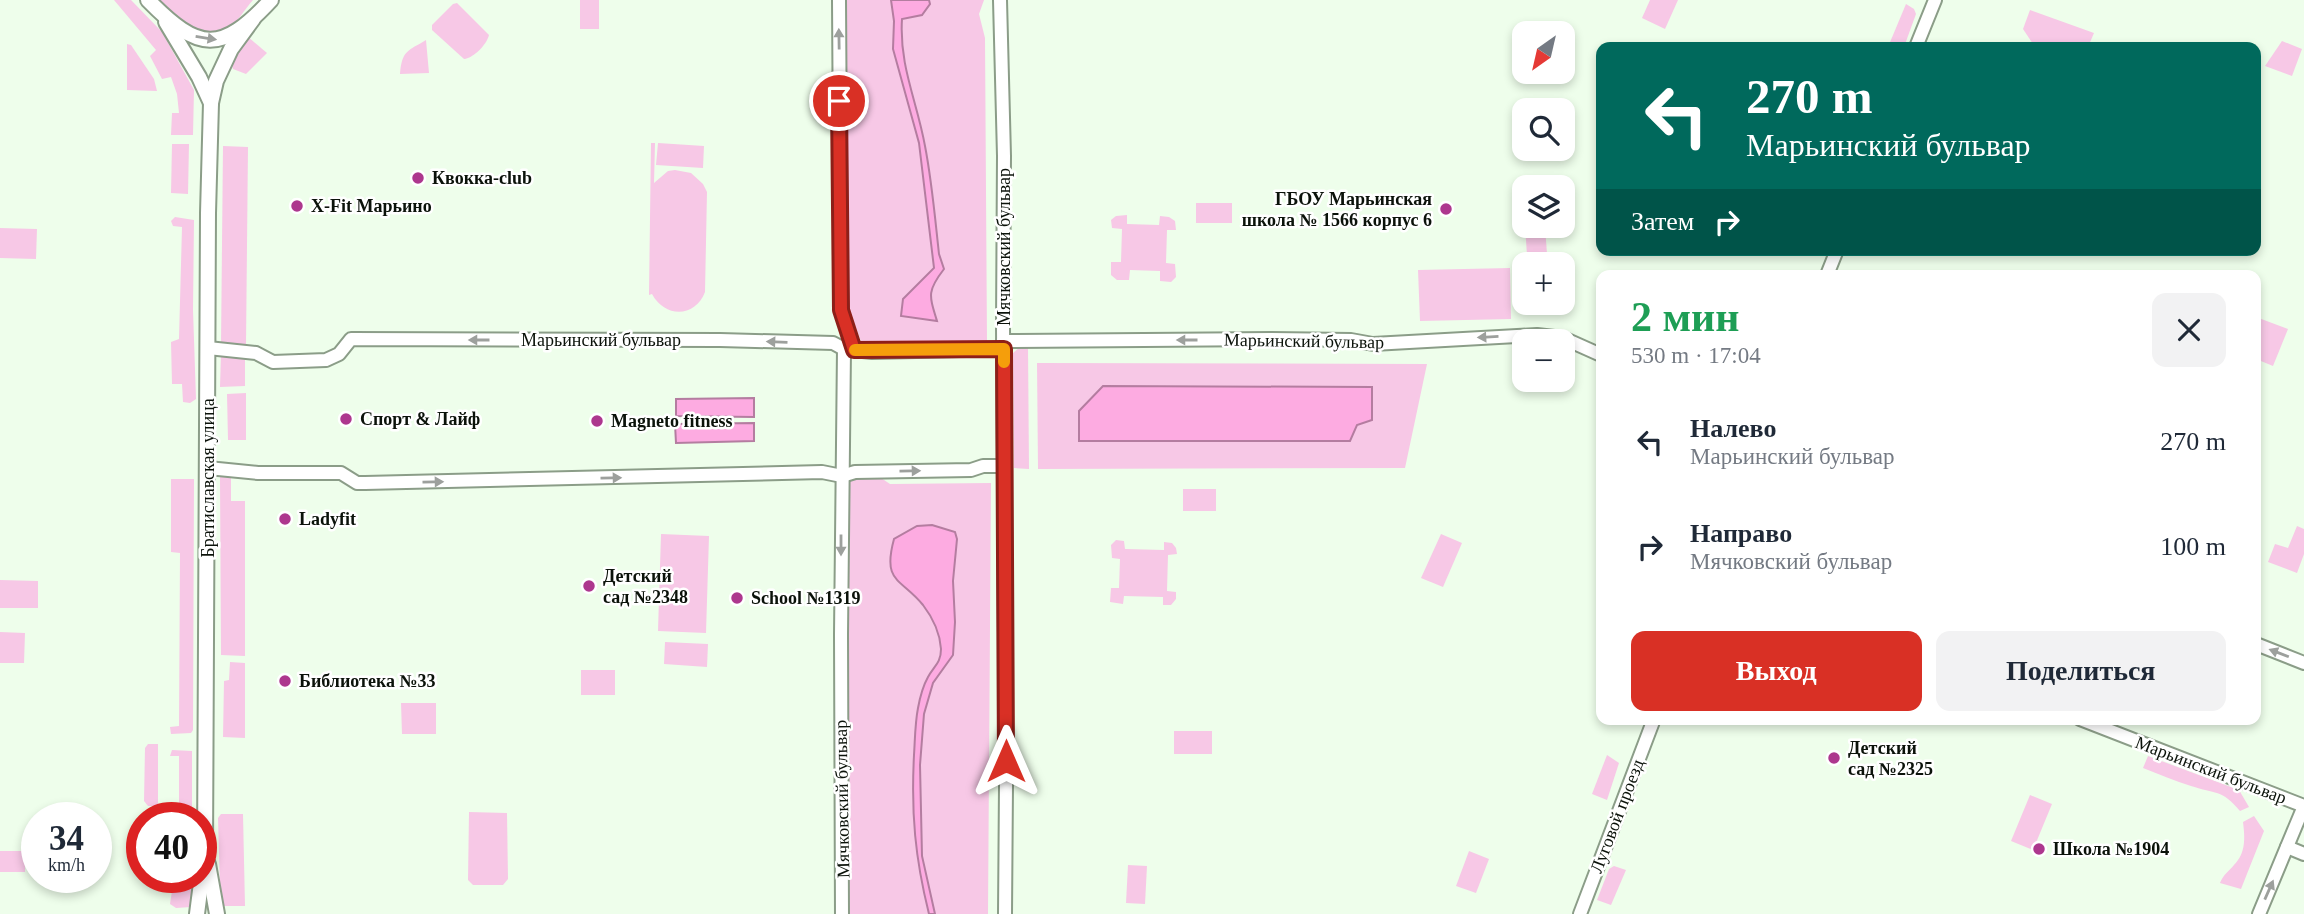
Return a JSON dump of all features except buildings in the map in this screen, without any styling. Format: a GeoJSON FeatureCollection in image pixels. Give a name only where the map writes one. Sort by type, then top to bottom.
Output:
{"type":"FeatureCollection","features":[{"type":"Feature","properties":{"kind":"main road"},"geometry":{"type":"LineString","coordinates":[[148,0],[178,27],[206,40],[226,38],[253,19],[271,0]]}},
{"type":"Feature","properties":{"kind":"main road","name":"Братиславская улица"},"geometry":{"type":"LineString","coordinates":[[160,12],[199,76],[211,103]]}},
{"type":"Feature","properties":{"kind":"main road","name":"Братиславская улица"},"geometry":{"type":"LineString","coordinates":[[205,802],[208,213],[211,103],[216,81],[231,49],[253,19]]}},
{"type":"Feature","properties":{"kind":"main road","name":"Братиславская улица"},"geometry":{"type":"LineString","coordinates":[[197,914],[200,893]]}},
{"type":"Feature","properties":{"kind":"main road","name":"Братиславская улица"},"geometry":{"type":"LineString","coordinates":[[213,893],[217,914]]}},
{"type":"Feature","properties":{"kind":"street","name":"Мячковский бульвар"},"geometry":{"type":"LineString","coordinates":[[839,0],[841,310],[849,350],[842,476],[842,914]]}},
{"type":"Feature","properties":{"kind":"street","name":"Мячковский бульвар"},"geometry":{"type":"LineString","coordinates":[[1000,0],[1004,156],[1005,914]]}},
{"type":"Feature","properties":{"kind":"street"},"geometry":{"type":"LineString","coordinates":[[1918,42],[1935,0]]}},
{"type":"Feature","properties":{"kind":"street","name":"Марьинский бульвар"},"geometry":{"type":"LineString","coordinates":[[208,348],[256,353],[273,362],[326,360],[339,354],[352,339],[720,340],[833,343],[849,350],[1299,340],[1351,340],[1373,344],[1537,335],[1563,338],[1596,353]]}},
{"type":"Feature","properties":{"kind":"street"},"geometry":{"type":"LineString","coordinates":[[208,468],[258,473],[341,473],[357,483],[365,484],[822,472],[842,476],[855,472],[971,470],[983,466],[1005,466]]}},
{"type":"Feature","properties":{"kind":"street"},"geometry":{"type":"LineString","coordinates":[[2261,646],[2304,663]]}},
{"type":"Feature","properties":{"kind":"street","name":"Луговой проезд"},"geometry":{"type":"LineString","coordinates":[[1580,914],[1652,725]]}},
{"type":"Feature","properties":{"kind":"street","name":"Марьинский бульвар"},"geometry":{"type":"LineString","coordinates":[[2095,725],[2304,806]]}},
{"type":"Feature","properties":{"kind":"street"},"geometry":{"type":"LineString","coordinates":[[2259,914],[2304,806]]}},
{"type":"Feature","properties":{"kind":"street"},"geometry":{"type":"LineString","coordinates":[[2287,847],[2304,853]]}},
{"type":"Feature","properties":{"kind":"shaded area"},"geometry":{"type":"Polygon","coordinates":[[[114,0],[131,0],[162,32],[194,90],[193,135],[171,135],[172,113],[179,113],[177,94],[171,77],[162,79],[150,56],[156,50],[114,0]]]}},
{"type":"Feature","properties":{"kind":"shaded area"},"geometry":{"type":"Polygon","coordinates":[[[160,0],[253,0],[227,30],[209,34],[190,27],[160,0]]]}},
{"type":"Feature","properties":{"kind":"shaded area"},"geometry":{"type":"Polygon","coordinates":[[[580,0],[599,0],[599,29],[580,29],[580,0]]]}},
{"type":"Feature","properties":{"kind":"shaded area"},"geometry":{"type":"Polygon","coordinates":[[[846,0],[984,0],[979,14],[985,38],[987,342],[862,344],[849,309],[846,0]]]}},
{"type":"Feature","properties":{"kind":"shaded area"},"geometry":{"type":"Polygon","coordinates":[[[891,0],[929,0],[930,4],[922,15],[902,19],[902,36],[906,68],[922,130],[939,254],[944,269],[931,293],[937,321],[901,316],[903,299],[934,268],[919,143],[893,49],[894,21],[891,0]]]}},
{"type":"Feature","properties":{"kind":"shaded area"},"geometry":{"type":"Polygon","coordinates":[[[1650,0],[1678,0],[1665,29],[1642,18],[1650,0]]]}},
{"type":"Feature","properties":{"kind":"shaded area"},"geometry":{"type":"Polygon","coordinates":[[[457,3],[489,35],[480,50],[464,59],[432,30],[432,25],[457,3]]]}},
{"type":"Feature","properties":{"kind":"shaded area"},"geometry":{"type":"Polygon","coordinates":[[[1906,4],[1914,9],[1916,14],[1906,42],[1890,42],[1906,4]]]}},
{"type":"Feature","properties":{"kind":"shaded area"},"geometry":{"type":"Polygon","coordinates":[[[2030,10],[2094,33],[2090,42],[2032,42],[2023,29],[2030,10]]]}},
{"type":"Feature","properties":{"kind":"shaded area"},"geometry":{"type":"Polygon","coordinates":[[[247,36],[267,53],[246,74],[233,69],[231,62],[247,36]]]}},
{"type":"Feature","properties":{"kind":"shaded area"},"geometry":{"type":"Polygon","coordinates":[[[426,40],[429,73],[400,74],[402,60],[407,52],[426,40]]]}},
{"type":"Feature","properties":{"kind":"shaded area"},"geometry":{"type":"Polygon","coordinates":[[[2282,41],[2302,49],[2292,76],[2265,66],[2282,41]]]}},
{"type":"Feature","properties":{"kind":"shaded area"},"geometry":{"type":"Polygon","coordinates":[[[127,44],[131,45],[154,79],[157,91],[127,90],[127,44]]]}},
{"type":"Feature","properties":{"kind":"shaded area"},"geometry":{"type":"Polygon","coordinates":[[[651,143],[655,143],[654,183],[668,171],[675,170],[691,173],[707,192],[705,292],[694,307],[680,312],[664,307],[652,294],[649,295],[651,143]]]}},
{"type":"Feature","properties":{"kind":"shaded area"},"geometry":{"type":"Polygon","coordinates":[[[658,143],[704,146],[703,168],[656,165],[658,143]]]}},
{"type":"Feature","properties":{"kind":"shaded area"},"geometry":{"type":"Polygon","coordinates":[[[172,144],[189,144],[188,194],[171,193],[172,144]]]}},
{"type":"Feature","properties":{"kind":"shaded area"},"geometry":{"type":"Polygon","coordinates":[[[223,146],[248,147],[246,345],[221,344],[223,146]]]}},
{"type":"Feature","properties":{"kind":"shaded area"},"geometry":{"type":"Polygon","coordinates":[[[1196,203],[1232,203],[1232,223],[1196,223],[1196,203]]]}},
{"type":"Feature","properties":{"kind":"shaded area"},"geometry":{"type":"Polygon","coordinates":[[[1127,215],[1127,224],[1159,225],[1160,216],[1175,221],[1176,230],[1167,230],[1166,263],[1175,264],[1176,277],[1171,282],[1160,281],[1160,271],[1130,270],[1129,280],[1117,280],[1111,275],[1111,262],[1121,262],[1122,229],[1112,228],[1111,220],[1116,216],[1127,215]]]}},
{"type":"Feature","properties":{"kind":"shaded area"},"geometry":{"type":"Polygon","coordinates":[[[175,217],[194,220],[196,399],[190,403],[183,402],[182,384],[172,384],[171,342],[179,339],[182,227],[173,226],[171,221],[175,217]]]}},
{"type":"Feature","properties":{"kind":"shaded area"},"geometry":{"type":"Polygon","coordinates":[[[0,228],[37,229],[36,259],[0,258],[0,228]]]}},
{"type":"Feature","properties":{"kind":"shaded area"},"geometry":{"type":"Polygon","coordinates":[[[1526,238],[1546,238],[1547,252],[1527,252],[1526,238]]]}},
{"type":"Feature","properties":{"kind":"shaded area"},"geometry":{"type":"Polygon","coordinates":[[[1510,268],[1511,319],[1420,321],[1418,270],[1510,268]]]}},
{"type":"Feature","properties":{"kind":"shaded area"},"geometry":{"type":"Polygon","coordinates":[[[2261,319],[2288,329],[2273,366],[2261,361],[2261,319]]]}},
{"type":"Feature","properties":{"kind":"shaded area"},"geometry":{"type":"Polygon","coordinates":[[[1020,347],[1028,347],[1029,469],[1014,468],[1013,353],[1020,347]]]}},
{"type":"Feature","properties":{"kind":"shaded area"},"geometry":{"type":"Polygon","coordinates":[[[221,353],[245,354],[245,386],[220,387],[221,353]]]}},
{"type":"Feature","properties":{"kind":"shaded area"},"geometry":{"type":"Polygon","coordinates":[[[1037,363],[1427,364],[1405,468],[1038,469],[1037,363]]]}},
{"type":"Feature","properties":{"kind":"shaded area"},"geometry":{"type":"Polygon","coordinates":[[[1103,386],[1372,387],[1372,420],[1357,425],[1350,441],[1079,441],[1079,411],[1103,386]]]}},
{"type":"Feature","properties":{"kind":"shaded area"},"geometry":{"type":"Polygon","coordinates":[[[246,393],[246,440],[228,440],[227,394],[246,393]]]}},
{"type":"Feature","properties":{"kind":"shaded area"},"geometry":{"type":"Polygon","coordinates":[[[754,398],[754,417],[676,416],[676,399],[754,398]]]}},
{"type":"Feature","properties":{"kind":"shaded area"},"geometry":{"type":"Polygon","coordinates":[[[754,423],[754,441],[676,443],[675,424],[754,423]]]}},
{"type":"Feature","properties":{"kind":"shaded area"},"geometry":{"type":"Polygon","coordinates":[[[231,476],[231,501],[245,501],[245,656],[221,655],[220,477],[231,476]]]}},
{"type":"Feature","properties":{"kind":"shaded area"},"geometry":{"type":"Polygon","coordinates":[[[878,476],[890,484],[991,483],[988,914],[847,914],[846,480],[853,477],[878,476]]]}},
{"type":"Feature","properties":{"kind":"shaded area"},"geometry":{"type":"Polygon","coordinates":[[[171,479],[194,479],[193,730],[191,733],[171,734],[170,727],[179,726],[180,553],[171,552],[171,479]]]}},
{"type":"Feature","properties":{"kind":"shaded area"},"geometry":{"type":"Polygon","coordinates":[[[1183,489],[1216,489],[1216,511],[1183,511],[1183,489]]]}},
{"type":"Feature","properties":{"kind":"shaded area"},"geometry":{"type":"Polygon","coordinates":[[[932,525],[955,532],[957,539],[953,581],[953,655],[933,683],[924,714],[920,765],[922,856],[935,914],[929,914],[915,835],[914,755],[916,720],[921,696],[941,649],[938,632],[930,615],[896,578],[890,564],[894,539],[917,526],[932,525]]]}},
{"type":"Feature","properties":{"kind":"shaded area"},"geometry":{"type":"Polygon","coordinates":[[[2297,526],[2304,529],[2304,554],[2297,573],[2268,562],[2275,544],[2288,548],[2297,526]]]}},
{"type":"Feature","properties":{"kind":"shaded area"},"geometry":{"type":"Polygon","coordinates":[[[661,534],[709,536],[706,633],[658,631],[661,534]]]}},
{"type":"Feature","properties":{"kind":"shaded area"},"geometry":{"type":"Polygon","coordinates":[[[1441,534],[1462,543],[1443,587],[1421,578],[1441,534]]]}},
{"type":"Feature","properties":{"kind":"shaded area"},"geometry":{"type":"Polygon","coordinates":[[[1116,540],[1124,541],[1125,549],[1164,550],[1164,542],[1172,543],[1177,554],[1168,555],[1167,591],[1176,592],[1176,599],[1171,605],[1163,605],[1163,597],[1124,596],[1123,604],[1110,602],[1111,588],[1119,588],[1120,559],[1112,558],[1111,545],[1116,540]]]}},
{"type":"Feature","properties":{"kind":"shaded area"},"geometry":{"type":"Polygon","coordinates":[[[0,580],[38,581],[38,608],[0,608],[0,580]]]}},
{"type":"Feature","properties":{"kind":"shaded area"},"geometry":{"type":"Polygon","coordinates":[[[0,632],[25,633],[24,663],[0,663],[0,632]]]}},
{"type":"Feature","properties":{"kind":"shaded area"},"geometry":{"type":"Polygon","coordinates":[[[665,642],[708,644],[707,667],[664,664],[665,642]]]}},
{"type":"Feature","properties":{"kind":"shaded area"},"geometry":{"type":"Polygon","coordinates":[[[230,662],[245,663],[245,738],[223,737],[224,681],[229,680],[230,662]]]}},
{"type":"Feature","properties":{"kind":"shaded area"},"geometry":{"type":"Polygon","coordinates":[[[581,670],[615,670],[615,695],[581,695],[581,670]]]}},
{"type":"Feature","properties":{"kind":"shaded area"},"geometry":{"type":"Polygon","coordinates":[[[401,703],[436,703],[436,734],[402,734],[401,703]]]}},
{"type":"Feature","properties":{"kind":"shaded area"},"geometry":{"type":"Polygon","coordinates":[[[1174,731],[1212,731],[1212,754],[1174,754],[1174,731]]]}},
{"type":"Feature","properties":{"kind":"shaded area"},"geometry":{"type":"Polygon","coordinates":[[[148,744],[158,744],[158,802],[144,801],[145,748],[148,744]]]}},
{"type":"Feature","properties":{"kind":"shaded area"},"geometry":{"type":"Polygon","coordinates":[[[172,750],[192,751],[192,802],[179,802],[179,756],[170,756],[172,750]]]}},
{"type":"Feature","properties":{"kind":"shaded area"},"geometry":{"type":"Polygon","coordinates":[[[1607,755],[1619,763],[1607,800],[1592,794],[1607,755]]]}},
{"type":"Feature","properties":{"kind":"shaded area"},"geometry":{"type":"Polygon","coordinates":[[[2148,756],[2239,790],[2249,807],[2240,811],[2218,793],[2143,768],[2148,756]]]}},
{"type":"Feature","properties":{"kind":"shaded area"},"geometry":{"type":"Polygon","coordinates":[[[2030,795],[2052,804],[2033,850],[2011,841],[2030,795]]]}},
{"type":"Feature","properties":{"kind":"shaded area"},"geometry":{"type":"Polygon","coordinates":[[[469,812],[507,813],[508,879],[503,885],[473,885],[468,880],[469,812]]]}},
{"type":"Feature","properties":{"kind":"shaded area"},"geometry":{"type":"Polygon","coordinates":[[[221,814],[243,814],[245,906],[223,906],[218,818],[221,814]]]}},
{"type":"Feature","properties":{"kind":"shaded area"},"geometry":{"type":"Polygon","coordinates":[[[2254,816],[2264,831],[2241,889],[2220,883],[2243,850],[2243,822],[2254,816]]]}},
{"type":"Feature","properties":{"kind":"shaded area"},"geometry":{"type":"Polygon","coordinates":[[[0,851],[21,851],[21,872],[0,872],[0,851]]]}},
{"type":"Feature","properties":{"kind":"shaded area"},"geometry":{"type":"Polygon","coordinates":[[[1469,851],[1489,859],[1476,893],[1456,886],[1469,851]]]}},
{"type":"Feature","properties":{"kind":"shaded area"},"geometry":{"type":"Polygon","coordinates":[[[1128,865],[1147,866],[1145,904],[1126,903],[1128,865]]]}},
{"type":"Feature","properties":{"kind":"shaded area"},"geometry":{"type":"Polygon","coordinates":[[[1614,866],[1626,870],[1611,905],[1597,900],[1609,869],[1614,866]]]}},
{"type":"Feature","properties":{"kind":"shaded area"},"geometry":{"type":"Polygon","coordinates":[[[172,893],[191,893],[191,907],[176,908],[170,904],[172,893]]]}},
{"type":"Feature","properties":{"kind":"slow traffic"},"geometry":{"type":"LineString","coordinates":[[855,350],[872,352],[1004,349],[1004,362]]}},
{"type":"Feature","properties":{"kind":"place","name":"Квокка-club"},"geometry":{"type":"Point","coordinates":[418,178]}},
{"type":"Feature","properties":{"kind":"place","name":"X-Fit Марьино"},"geometry":{"type":"Point","coordinates":[297,206]}},
{"type":"Feature","properties":{"kind":"place","name":"ГБОУ Марьинская школа № 1566 корпус 6"},"geometry":{"type":"Point","coordinates":[1446,209]}},
{"type":"Feature","properties":{"kind":"place","name":"Спорт & Лайф"},"geometry":{"type":"Point","coordinates":[346,419]}},
{"type":"Feature","properties":{"kind":"place","name":"Magneto fitness"},"geometry":{"type":"Point","coordinates":[597,421]}},
{"type":"Feature","properties":{"kind":"place","name":"Ladyfit"},"geometry":{"type":"Point","coordinates":[285,519]}},
{"type":"Feature","properties":{"kind":"place","name":"Детский сад №2348"},"geometry":{"type":"Point","coordinates":[589,586]}},
{"type":"Feature","properties":{"kind":"place","name":"School №1319"},"geometry":{"type":"Point","coordinates":[737,598]}},
{"type":"Feature","properties":{"kind":"place","name":"Библиотека №33"},"geometry":{"type":"Point","coordinates":[285,681]}},
{"type":"Feature","properties":{"kind":"place","name":"Детский сад №2325"},"geometry":{"type":"Point","coordinates":[1834,758]}},
{"type":"Feature","properties":{"kind":"place","name":"Школа №1904"},"geometry":{"type":"Point","coordinates":[2039,849]}},
{"type":"Feature","properties":{"kind":"route"},"geometry":{"type":"LineString","coordinates":[[839,101],[841,310],[854,350],[872,352],[1004,349],[1006,761]]}}]}
